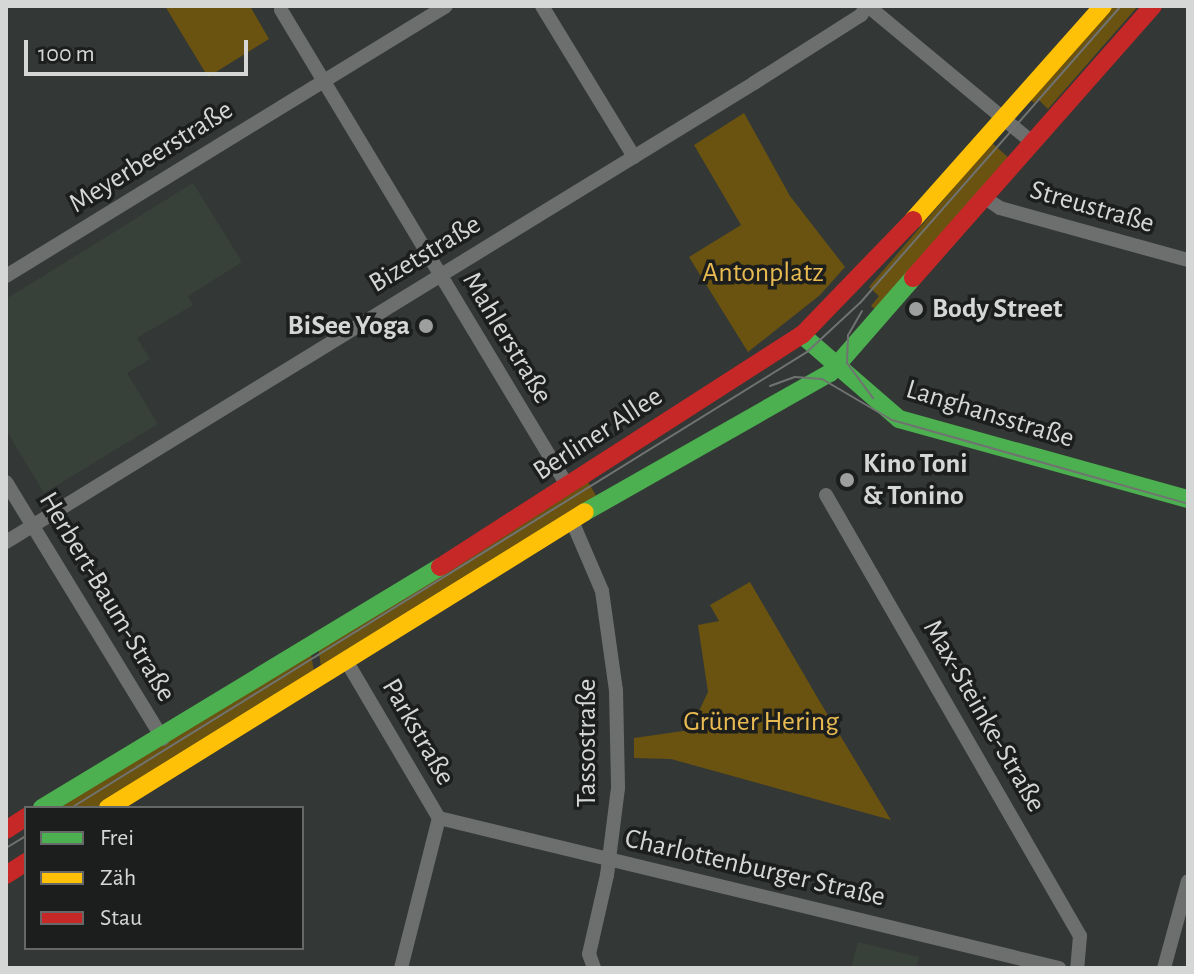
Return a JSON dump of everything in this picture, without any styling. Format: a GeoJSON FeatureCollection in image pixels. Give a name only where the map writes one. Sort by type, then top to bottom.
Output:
{"type":"FeatureCollection","features":[{"type":"Feature","properties":{"kind":"main road","name":"Berliner Allee"},"geometry":{"type":"LineString","coordinates":[[46,806],[163,739],[802,335],[856,284],[1103,6]]}},
{"type":"Feature","properties":{"kind":"main road","name":"Berliner Allee"},"geometry":{"type":"LineString","coordinates":[[111,806],[572,521],[801,391],[835,366],[1153,6]]}},
{"type":"Feature","properties":{"kind":"main road","name":"Langhansstraße"},"geometry":{"type":"LineString","coordinates":[[802,335],[899,419],[1188,499]]}},
{"type":"Feature","properties":{"kind":"main road"},"geometry":{"type":"LineString","coordinates":[[6,830],[24,818]]}},
{"type":"Feature","properties":{"kind":"main road"},"geometry":{"type":"LineString","coordinates":[[6,875],[24,863]]}},
{"type":"Feature","properties":{"kind":"street","name":"Meyerbeerstraße"},"geometry":{"type":"LineString","coordinates":[[6,276],[446,6]]}},
{"type":"Feature","properties":{"kind":"street"},"geometry":{"type":"LineString","coordinates":[[542,6],[634,157]]}},
{"type":"Feature","properties":{"kind":"street"},"geometry":{"type":"LineString","coordinates":[[867,6],[1033,143]]}},
{"type":"Feature","properties":{"kind":"street","name":"Bizetstraße"},"geometry":{"type":"LineString","coordinates":[[6,542],[814,46],[867,6]]}},
{"type":"Feature","properties":{"kind":"street","name":"Mahlerstraße"},"geometry":{"type":"LineString","coordinates":[[281,10],[567,485]]}},
{"type":"Feature","properties":{"kind":"street","name":"Streustraße"},"geometry":{"type":"LineString","coordinates":[[985,198],[1000,208],[1188,260]]}},
{"type":"Feature","properties":{"kind":"street","name":"Herbert-Baum-Straße"},"geometry":{"type":"LineString","coordinates":[[6,482],[163,739]]}},
{"type":"Feature","properties":{"kind":"street","name":"Max-Steinke-Straße"},"geometry":{"type":"LineString","coordinates":[[826,495],[1077,930],[1077,968]]}},
{"type":"Feature","properties":{"kind":"street","name":"Tassostraße"},"geometry":{"type":"LineString","coordinates":[[572,521],[602,591],[614,675],[618,788],[589,954],[594,968]]}},
{"type":"Feature","properties":{"kind":"street","name":"Parkstraße"},"geometry":{"type":"LineString","coordinates":[[347,662],[439,818],[401,968]]}},
{"type":"Feature","properties":{"kind":"street","name":"Charlottenburger Straße"},"geometry":{"type":"LineString","coordinates":[[439,818],[1000,961],[1059,968]]}},
{"type":"Feature","properties":{"kind":"street"},"geometry":{"type":"LineString","coordinates":[[1164,968],[1188,881]]}},
{"type":"Feature","properties":{"kind":"shaded area"},"geometry":{"type":"Polygon","coordinates":[[[193,183],[242,262],[188,296],[193,305],[137,338],[150,359],[127,373],[158,424],[44,493],[6,430],[6,299],[193,183]]]}},
{"type":"Feature","properties":{"kind":"shaded area"},"geometry":{"type":"Polygon","coordinates":[[[858,942],[919,957],[916,968],[851,968],[858,942]]]}},
{"type":"Feature","properties":{"kind":"green space"},"geometry":{"type":"Polygon","coordinates":[[[165,6],[250,6],[269,39],[208,77],[165,6]]]}},
{"type":"Feature","properties":{"kind":"green space"},"geometry":{"type":"Polygon","coordinates":[[[1112,6],[1138,6],[1048,109],[1038,99],[1034,103],[1030,99],[1112,6]]]}},
{"type":"Feature","properties":{"kind":"green space","name":"Antonplatz"},"geometry":{"type":"Polygon","coordinates":[[[744,113],[790,196],[845,267],[820,295],[748,352],[689,257],[741,225],[694,145],[744,113]]]}},
{"type":"Feature","properties":{"kind":"green space"},"geometry":{"type":"Polygon","coordinates":[[[992,143],[1010,159],[876,310],[871,306],[879,296],[869,287],[992,143]]]}},
{"type":"Feature","properties":{"kind":"green space"},"geometry":{"type":"Polygon","coordinates":[[[587,480],[599,501],[321,667],[318,646],[587,480]]]}},
{"type":"Feature","properties":{"kind":"green space","name":"Grüner Hering"},"geometry":{"type":"Polygon","coordinates":[[[750,582],[891,820],[671,759],[634,758],[634,738],[690,730],[708,692],[698,625],[719,621],[710,605],[750,582]]]}},
{"type":"Feature","properties":{"kind":"green space"},"geometry":{"type":"Polygon","coordinates":[[[311,655],[315,676],[100,806],[58,806],[311,655]]]}},
{"type":"Feature","properties":{"kind":"tram line"},"geometry":{"type":"LineString","coordinates":[[74,806],[807,352],[860,303],[1121,6]]}},
{"type":"Feature","properties":{"kind":"tram line"},"geometry":{"type":"LineString","coordinates":[[862,311],[848,335],[847,363],[873,398]]}},
{"type":"Feature","properties":{"kind":"tram line"},"geometry":{"type":"LineString","coordinates":[[770,386],[795,377],[822,379],[892,420],[1188,504]]}},
{"type":"Feature","properties":{"kind":"tram line"},"geometry":{"type":"LineString","coordinates":[[6,848],[24,837]]}},
{"type":"Feature","properties":{"kind":"traffic: fast"},"geometry":{"type":"LineString","coordinates":[[585,512],[830,373],[913,278]]}},
{"type":"Feature","properties":{"kind":"traffic: fast"},"geometry":{"type":"LineString","coordinates":[[802,335],[899,419],[1188,499]]}},
{"type":"Feature","properties":{"kind":"traffic: fast"},"geometry":{"type":"LineString","coordinates":[[45,806],[440,567]]}},
{"type":"Feature","properties":{"kind":"traffic: slow"},"geometry":{"type":"LineString","coordinates":[[913,220],[1103,6]]}},
{"type":"Feature","properties":{"kind":"traffic: slow"},"geometry":{"type":"LineString","coordinates":[[111,806],[585,512]]}},
{"type":"Feature","properties":{"kind":"traffic: jam"},"geometry":{"type":"LineString","coordinates":[[913,278],[1153,6]]}},
{"type":"Feature","properties":{"kind":"traffic: jam"},"geometry":{"type":"LineString","coordinates":[[440,567],[802,335],[913,220]]}},
{"type":"Feature","properties":{"kind":"traffic: jam"},"geometry":{"type":"LineString","coordinates":[[6,830],[24,818]]}},
{"type":"Feature","properties":{"kind":"traffic: jam"},"geometry":{"type":"LineString","coordinates":[[6,875],[24,863]]}},
{"type":"Feature","properties":{"kind":"place","name":"Body Street"},"geometry":{"type":"Point","coordinates":[916,309]}},
{"type":"Feature","properties":{"kind":"place","name":"BiSee Yoga"},"geometry":{"type":"Point","coordinates":[426,326]}},
{"type":"Feature","properties":{"kind":"place","name":"Kino Toni & Tonino"},"geometry":{"type":"Point","coordinates":[847,480]}}]}
